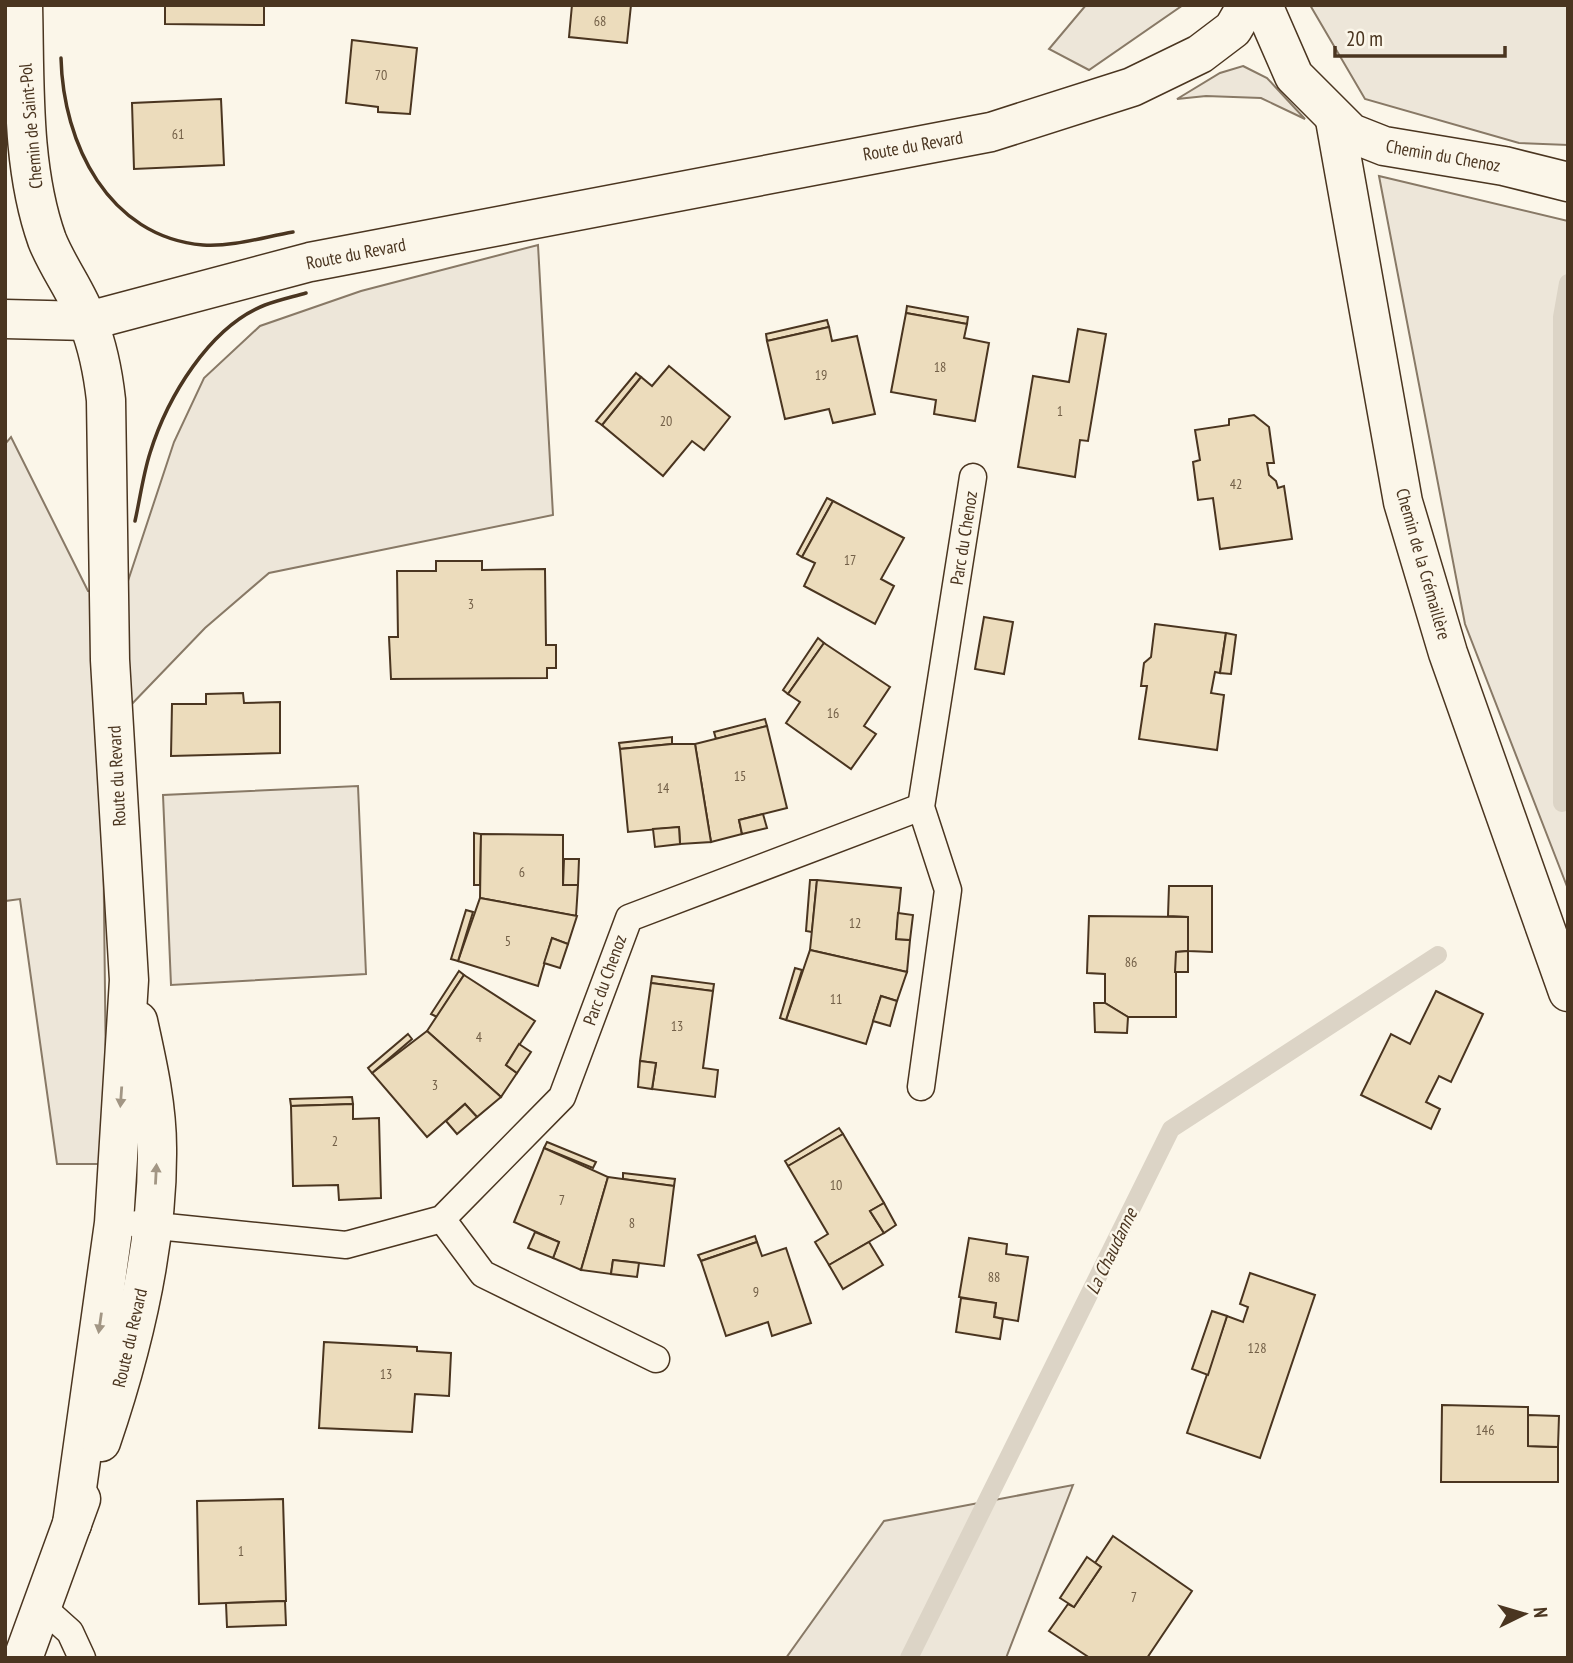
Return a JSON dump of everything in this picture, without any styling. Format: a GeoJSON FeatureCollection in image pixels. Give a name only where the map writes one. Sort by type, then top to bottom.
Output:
{"type":"FeatureCollection","features":[{"type":"Feature","properties":{"kind":"street","name":"Chemin de Saint-Pol"},"geometry":{"type":"LineString","coordinates":[[23,5],[26,110],[34,181],[47,240],[88,321]]}},
{"type":"Feature","properties":{"kind":"street","name":"Chemin du Chenoz"},"geometry":{"type":"LineString","coordinates":[[1263,5],[1294,76],[1343,139],[1504,166],[1568,183]]}},
{"type":"Feature","properties":{"kind":"street","name":"Route du Revard"},"geometry":{"type":"LineString","coordinates":[[72,1524],[114,1223],[129,980],[110,660],[106,400],[102,369],[88,321],[310,262],[991,132],[1132,87],[1200,54],[1240,17]]}},
{"type":"Feature","properties":{"kind":"street"},"geometry":{"type":"LineString","coordinates":[[1240,17],[1294,76]]}},
{"type":"Feature","properties":{"kind":"street","name":"Chemin de la Crémaillère"},"geometry":{"type":"LineString","coordinates":[[1343,139],[1403,502],[1448,653],[1568,992]]}},
{"type":"Feature","properties":{"kind":"street"},"geometry":{"type":"LineString","coordinates":[[5,318],[88,321]]}},
{"type":"Feature","properties":{"kind":"street","name":"Route du Revard"},"geometry":{"type":"LineString","coordinates":[[23,1658],[125,1373],[153,1225],[157,1147],[152,1082],[129,980]]}},
{"type":"Feature","properties":{"kind":"lane","name":"Parc du Chenoz"},"geometry":{"type":"LineString","coordinates":[[921,1087],[948,890],[921,807],[973,477]]}},
{"type":"Feature","properties":{"kind":"lane","name":"Parc du Chenoz"},"geometry":{"type":"LineString","coordinates":[[442,1219],[562,1097],[629,918],[921,807]]}},
{"type":"Feature","properties":{"kind":"lane"},"geometry":{"type":"LineString","coordinates":[[114,1223],[346,1245],[442,1219],[483,1274],[656,1359]]}},
{"type":"Feature","properties":{"kind":"lane"},"geometry":{"type":"LineString","coordinates":[[41,1606],[70,1632],[82,1658]]}},
{"type":"Feature","properties":{"kind":"shaded area"},"geometry":{"type":"Polygon","coordinates":[[[1086,5],[1183,5],[1089,70],[1049,49],[1086,5]]]}},
{"type":"Feature","properties":{"kind":"shaded area"},"geometry":{"type":"Polygon","coordinates":[[[1310,5],[1568,5],[1568,145],[1519,143],[1365,99],[1310,5]]]}},
{"type":"Feature","properties":{"kind":"shaded area"},"geometry":{"type":"Polygon","coordinates":[[[1243,66],[1267,78],[1305,119],[1261,98],[1206,96],[1177,99],[1220,73],[1243,66]]]}},
{"type":"Feature","properties":{"kind":"shaded area"},"geometry":{"type":"Polygon","coordinates":[[[1379,176],[1568,221],[1568,889],[1465,624],[1379,176]]]}},
{"type":"Feature","properties":{"kind":"shaded area"},"geometry":{"type":"Polygon","coordinates":[[[538,245],[553,515],[269,573],[205,628],[102,735],[107,1164],[57,1164],[20,899],[5,901],[5,444],[11,437],[88,591],[124,593],[174,442],[204,378],[260,326],[361,291],[538,245]]]}},
{"type":"Feature","properties":{"kind":"shaded area"},"geometry":{"type":"Polygon","coordinates":[[[358,786],[366,974],[171,985],[163,795],[358,786]]]}},
{"type":"Feature","properties":{"kind":"shaded area"},"geometry":{"type":"Polygon","coordinates":[[[1073,1485],[1006,1658],[786,1658],[884,1521],[1073,1485]]]}},
{"type":"Feature","properties":{"kind":"building"},"geometry":{"type":"Polygon","coordinates":[[[165,5],[264,5],[264,25],[165,24],[165,5]]]}},
{"type":"Feature","properties":{"kind":"building"},"geometry":{"type":"Polygon","coordinates":[[[572,5],[631,5],[627,43],[569,37],[572,5]]]}},
{"type":"Feature","properties":{"kind":"building"},"geometry":{"type":"Polygon","coordinates":[[[352,40],[417,48],[410,114],[378,112],[378,107],[346,103],[352,40]]]}},
{"type":"Feature","properties":{"kind":"building"},"geometry":{"type":"Polygon","coordinates":[[[221,99],[224,165],[134,169],[132,103],[221,99]]]}},
{"type":"Feature","properties":{"kind":"building"},"geometry":{"type":"Polygon","coordinates":[[[907,306],[968,317],[967,324],[906,313],[907,306]]]}},
{"type":"Feature","properties":{"kind":"building"},"geometry":{"type":"Polygon","coordinates":[[[906,313],[967,324],[964,338],[989,343],[975,421],[934,414],[936,400],[891,392],[906,313]]]}},
{"type":"Feature","properties":{"kind":"building"},"geometry":{"type":"Polygon","coordinates":[[[827,320],[829,327],[767,341],[766,334],[827,320]]]}},
{"type":"Feature","properties":{"kind":"building"},"geometry":{"type":"Polygon","coordinates":[[[829,327],[832,341],[857,336],[875,414],[833,423],[829,409],[785,419],[767,341],[829,327]]]}},
{"type":"Feature","properties":{"kind":"building"},"geometry":{"type":"Polygon","coordinates":[[[1078,329],[1106,334],[1088,441],[1080,440],[1075,477],[1018,467],[1033,376],[1069,382],[1078,329]]]}},
{"type":"Feature","properties":{"kind":"building"},"geometry":{"type":"Polygon","coordinates":[[[669,366],[730,417],[704,450],[692,441],[663,476],[602,425],[641,377],[652,386],[669,366]]]}},
{"type":"Feature","properties":{"kind":"building"},"geometry":{"type":"Polygon","coordinates":[[[636,373],[641,377],[602,425],[596,421],[636,373]]]}},
{"type":"Feature","properties":{"kind":"building"},"geometry":{"type":"Polygon","coordinates":[[[1254,415],[1269,427],[1274,463],[1267,463],[1269,475],[1276,481],[1278,488],[1284,486],[1292,539],[1220,549],[1213,498],[1198,500],[1193,462],[1200,460],[1195,430],[1229,425],[1229,419],[1254,415]]]}},
{"type":"Feature","properties":{"kind":"building"},"geometry":{"type":"Polygon","coordinates":[[[827,498],[833,501],[802,557],[797,554],[827,498]]]}},
{"type":"Feature","properties":{"kind":"building"},"geometry":{"type":"Polygon","coordinates":[[[833,501],[904,538],[881,579],[894,586],[875,624],[804,586],[815,563],[802,557],[833,501]]]}},
{"type":"Feature","properties":{"kind":"building"},"geometry":{"type":"Polygon","coordinates":[[[436,561],[482,561],[482,570],[545,569],[546,645],[556,645],[556,668],[547,668],[547,678],[391,679],[389,637],[398,637],[397,571],[436,571],[436,561]]]}},
{"type":"Feature","properties":{"kind":"building"},"geometry":{"type":"Polygon","coordinates":[[[984,617],[1013,622],[1004,674],[975,669],[984,617]]]}},
{"type":"Feature","properties":{"kind":"building"},"geometry":{"type":"Polygon","coordinates":[[[1155,624],[1226,633],[1220,673],[1215,672],[1211,693],[1224,695],[1217,750],[1139,739],[1147,686],[1141,686],[1144,663],[1151,657],[1155,624]]]}},
{"type":"Feature","properties":{"kind":"building"},"geometry":{"type":"Polygon","coordinates":[[[1226,633],[1236,635],[1231,674],[1220,673],[1226,633]]]}},
{"type":"Feature","properties":{"kind":"building"},"geometry":{"type":"Polygon","coordinates":[[[818,638],[824,643],[788,694],[783,690],[818,638]]]}},
{"type":"Feature","properties":{"kind":"building"},"geometry":{"type":"Polygon","coordinates":[[[824,643],[890,687],[864,726],[876,734],[851,769],[786,723],[800,702],[788,694],[824,643]]]}},
{"type":"Feature","properties":{"kind":"building"},"geometry":{"type":"Polygon","coordinates":[[[243,693],[244,703],[280,702],[280,753],[171,756],[172,704],[206,704],[206,694],[243,693]]]}},
{"type":"Feature","properties":{"kind":"building"},"geometry":{"type":"Polygon","coordinates":[[[765,719],[767,726],[716,739],[714,732],[765,719]]]}},
{"type":"Feature","properties":{"kind":"building"},"geometry":{"type":"Polygon","coordinates":[[[767,726],[787,808],[739,820],[742,834],[711,842],[695,744],[767,726]]]}},
{"type":"Feature","properties":{"kind":"building"},"geometry":{"type":"Polygon","coordinates":[[[672,737],[672,744],[620,749],[619,743],[672,737]]]}},
{"type":"Feature","properties":{"kind":"building"},"geometry":{"type":"Polygon","coordinates":[[[695,744],[711,842],[680,844],[679,827],[628,832],[620,749],[695,744]]]}},
{"type":"Feature","properties":{"kind":"building"},"geometry":{"type":"Polygon","coordinates":[[[763,814],[767,828],[742,834],[739,820],[763,814]]]}},
{"type":"Feature","properties":{"kind":"building"},"geometry":{"type":"Polygon","coordinates":[[[679,827],[680,844],[655,847],[653,829],[679,827]]]}},
{"type":"Feature","properties":{"kind":"building"},"geometry":{"type":"Polygon","coordinates":[[[474,833],[481,834],[480,885],[474,885],[474,833]]]}},
{"type":"Feature","properties":{"kind":"building"},"geometry":{"type":"Polygon","coordinates":[[[481,834],[563,835],[563,885],[578,885],[576,916],[480,898],[481,834]]]}},
{"type":"Feature","properties":{"kind":"building"},"geometry":{"type":"Polygon","coordinates":[[[564,859],[579,859],[578,885],[563,885],[564,859]]]}},
{"type":"Feature","properties":{"kind":"building"},"geometry":{"type":"Polygon","coordinates":[[[810,880],[817,880],[812,932],[806,931],[810,880]]]}},
{"type":"Feature","properties":{"kind":"building"},"geometry":{"type":"Polygon","coordinates":[[[817,880],[901,888],[896,939],[910,940],[907,972],[810,950],[817,880]]]}},
{"type":"Feature","properties":{"kind":"building"},"geometry":{"type":"Polygon","coordinates":[[[1169,886],[1212,886],[1212,952],[1188,951],[1188,917],[1168,916],[1169,886]]]}},
{"type":"Feature","properties":{"kind":"building"},"geometry":{"type":"Polygon","coordinates":[[[480,898],[577,916],[568,944],[552,938],[538,986],[458,961],[480,898]]]}},
{"type":"Feature","properties":{"kind":"building"},"geometry":{"type":"Polygon","coordinates":[[[466,910],[473,912],[458,961],[451,959],[466,910]]]}},
{"type":"Feature","properties":{"kind":"building"},"geometry":{"type":"Polygon","coordinates":[[[898,913],[913,915],[910,940],[896,939],[898,913]]]}},
{"type":"Feature","properties":{"kind":"building"},"geometry":{"type":"Polygon","coordinates":[[[1089,916],[1188,917],[1188,951],[1176,952],[1176,1017],[1128,1017],[1105,1003],[1105,974],[1087,973],[1089,916]]]}},
{"type":"Feature","properties":{"kind":"building"},"geometry":{"type":"Polygon","coordinates":[[[552,938],[568,944],[560,968],[544,963],[552,938]]]}},
{"type":"Feature","properties":{"kind":"building"},"geometry":{"type":"Polygon","coordinates":[[[810,950],[907,972],[897,1001],[881,996],[866,1044],[786,1020],[810,950]]]}},
{"type":"Feature","properties":{"kind":"building"},"geometry":{"type":"Polygon","coordinates":[[[1188,951],[1188,972],[1175,972],[1176,952],[1188,951]]]}},
{"type":"Feature","properties":{"kind":"building"},"geometry":{"type":"Polygon","coordinates":[[[795,968],[802,970],[786,1020],[780,1018],[795,968]]]}},
{"type":"Feature","properties":{"kind":"building"},"geometry":{"type":"Polygon","coordinates":[[[459,971],[464,975],[437,1017],[431,1014],[459,971]]]}},
{"type":"Feature","properties":{"kind":"building"},"geometry":{"type":"Polygon","coordinates":[[[464,975],[535,1021],[506,1065],[517,1073],[501,1097],[427,1031],[464,975]]]}},
{"type":"Feature","properties":{"kind":"building"},"geometry":{"type":"Polygon","coordinates":[[[652,976],[714,984],[713,991],[651,983],[652,976]]]}},
{"type":"Feature","properties":{"kind":"building"},"geometry":{"type":"Polygon","coordinates":[[[651,983],[713,991],[703,1068],[718,1070],[715,1097],[652,1089],[656,1063],[640,1061],[651,983]]]}},
{"type":"Feature","properties":{"kind":"building"},"geometry":{"type":"Polygon","coordinates":[[[1436,991],[1483,1014],[1451,1082],[1439,1076],[1426,1102],[1440,1109],[1431,1129],[1361,1095],[1391,1034],[1410,1044],[1436,991]]]}},
{"type":"Feature","properties":{"kind":"building"},"geometry":{"type":"Polygon","coordinates":[[[881,996],[897,1001],[890,1026],[873,1021],[881,996]]]}},
{"type":"Feature","properties":{"kind":"building"},"geometry":{"type":"Polygon","coordinates":[[[1094,1003],[1105,1003],[1128,1017],[1127,1033],[1095,1032],[1094,1003]]]}},
{"type":"Feature","properties":{"kind":"building"},"geometry":{"type":"Polygon","coordinates":[[[427,1031],[501,1097],[477,1117],[465,1104],[427,1137],[372,1073],[427,1031]]]}},
{"type":"Feature","properties":{"kind":"building"},"geometry":{"type":"Polygon","coordinates":[[[408,1034],[412,1039],[372,1073],[368,1068],[408,1034]]]}},
{"type":"Feature","properties":{"kind":"building"},"geometry":{"type":"Polygon","coordinates":[[[519,1044],[531,1052],[517,1073],[506,1065],[519,1044]]]}},
{"type":"Feature","properties":{"kind":"building"},"geometry":{"type":"Polygon","coordinates":[[[640,1061],[656,1063],[652,1089],[638,1087],[640,1061]]]}},
{"type":"Feature","properties":{"kind":"building"},"geometry":{"type":"Polygon","coordinates":[[[352,1097],[353,1104],[291,1106],[290,1099],[352,1097]]]}},
{"type":"Feature","properties":{"kind":"building"},"geometry":{"type":"Polygon","coordinates":[[[353,1104],[353,1119],[379,1118],[381,1198],[339,1200],[338,1185],[293,1186],[291,1106],[353,1104]]]}},
{"type":"Feature","properties":{"kind":"building"},"geometry":{"type":"Polygon","coordinates":[[[465,1104],[477,1117],[457,1134],[446,1121],[465,1104]]]}},
{"type":"Feature","properties":{"kind":"building"},"geometry":{"type":"Polygon","coordinates":[[[839,1128],[843,1134],[788,1166],[785,1161],[839,1128]]]}},
{"type":"Feature","properties":{"kind":"building"},"geometry":{"type":"Polygon","coordinates":[[[843,1134],[884,1203],[870,1211],[884,1233],[829,1265],[815,1242],[828,1234],[788,1166],[843,1134]]]}},
{"type":"Feature","properties":{"kind":"building"},"geometry":{"type":"Polygon","coordinates":[[[547,1142],[596,1162],[593,1168],[544,1148],[547,1142]]]}},
{"type":"Feature","properties":{"kind":"building"},"geometry":{"type":"Polygon","coordinates":[[[544,1148],[608,1177],[581,1270],[553,1258],[559,1242],[514,1222],[544,1148]]]}},
{"type":"Feature","properties":{"kind":"building"},"geometry":{"type":"Polygon","coordinates":[[[623,1173],[675,1179],[674,1186],[623,1179],[623,1173]]]}},
{"type":"Feature","properties":{"kind":"building"},"geometry":{"type":"Polygon","coordinates":[[[608,1177],[674,1186],[664,1266],[613,1260],[611,1274],[581,1270],[608,1177]]]}},
{"type":"Feature","properties":{"kind":"building"},"geometry":{"type":"Polygon","coordinates":[[[884,1203],[896,1225],[884,1233],[870,1211],[884,1203]]]}},
{"type":"Feature","properties":{"kind":"building"},"geometry":{"type":"Polygon","coordinates":[[[535,1232],[559,1242],[553,1258],[528,1248],[535,1232]]]}},
{"type":"Feature","properties":{"kind":"building"},"geometry":{"type":"Polygon","coordinates":[[[755,1236],[757,1242],[701,1261],[698,1255],[755,1236]]]}},
{"type":"Feature","properties":{"kind":"building"},"geometry":{"type":"Polygon","coordinates":[[[969,1238],[1007,1244],[1006,1254],[1028,1257],[1018,1321],[994,1317],[996,1303],[959,1297],[969,1238]]]}},
{"type":"Feature","properties":{"kind":"building"},"geometry":{"type":"Polygon","coordinates":[[[757,1242],[762,1256],[786,1248],[811,1323],[772,1336],[768,1322],[726,1336],[701,1261],[757,1242]]]}},
{"type":"Feature","properties":{"kind":"building"},"geometry":{"type":"Polygon","coordinates":[[[869,1242],[883,1265],[843,1289],[829,1265],[869,1242]]]}},
{"type":"Feature","properties":{"kind":"building"},"geometry":{"type":"Polygon","coordinates":[[[613,1260],[639,1263],[637,1277],[611,1274],[613,1260]]]}},
{"type":"Feature","properties":{"kind":"building"},"geometry":{"type":"Polygon","coordinates":[[[1250,1273],[1315,1295],[1260,1458],[1187,1433],[1227,1316],[1243,1322],[1248,1307],[1240,1304],[1250,1273]]]}},
{"type":"Feature","properties":{"kind":"building"},"geometry":{"type":"Polygon","coordinates":[[[961,1298],[996,1303],[994,1317],[1003,1319],[1000,1339],[956,1332],[961,1298]]]}},
{"type":"Feature","properties":{"kind":"building"},"geometry":{"type":"Polygon","coordinates":[[[1212,1311],[1227,1316],[1208,1375],[1192,1369],[1212,1311]]]}},
{"type":"Feature","properties":{"kind":"building"},"geometry":{"type":"Polygon","coordinates":[[[324,1342],[417,1347],[417,1351],[451,1353],[449,1396],[415,1394],[412,1432],[319,1428],[324,1342]]]}},
{"type":"Feature","properties":{"kind":"building"},"geometry":{"type":"Polygon","coordinates":[[[1442,1405],[1528,1407],[1528,1446],[1558,1447],[1558,1482],[1441,1482],[1442,1405]]]}},
{"type":"Feature","properties":{"kind":"building"},"geometry":{"type":"Polygon","coordinates":[[[1528,1415],[1559,1416],[1558,1447],[1528,1446],[1528,1415]]]}},
{"type":"Feature","properties":{"kind":"building"},"geometry":{"type":"Polygon","coordinates":[[[283,1499],[286,1601],[199,1604],[197,1501],[283,1499]]]}},
{"type":"Feature","properties":{"kind":"building"},"geometry":{"type":"Polygon","coordinates":[[[1113,1536],[1192,1591],[1147,1658],[1090,1658],[1049,1631],[1068,1604],[1074,1607],[1101,1567],[1095,1563],[1113,1536]]]}},
{"type":"Feature","properties":{"kind":"building"},"geometry":{"type":"Polygon","coordinates":[[[1087,1557],[1101,1567],[1074,1607],[1060,1598],[1087,1557]]]}},
{"type":"Feature","properties":{"kind":"building"},"geometry":{"type":"Polygon","coordinates":[[[285,1601],[286,1625],[227,1627],[226,1603],[285,1601]]]}},
{"type":"Feature","properties":{"kind":"waterway","name":"La Chaudanne"},"geometry":{"type":"LineString","coordinates":[[1562,803],[1562,317],[1568,283]]}},
{"type":"Feature","properties":{"kind":"waterway","name":"La Chaudanne"},"geometry":{"type":"LineString","coordinates":[[909,1658],[1171,1129],[1438,955]]}},
{"type":"Feature","properties":{"kind":"wall"},"geometry":{"type":"LineString","coordinates":[[61,58],[71,122],[82,152],[97,180],[117,205],[141,224],[170,238],[203,245],[237,243],[293,232]]}},
{"type":"Feature","properties":{"kind":"wall"},"geometry":{"type":"LineString","coordinates":[[135,521],[150,453],[167,410],[193,367],[208,347],[245,315],[265,305],[306,293]]}}]}
